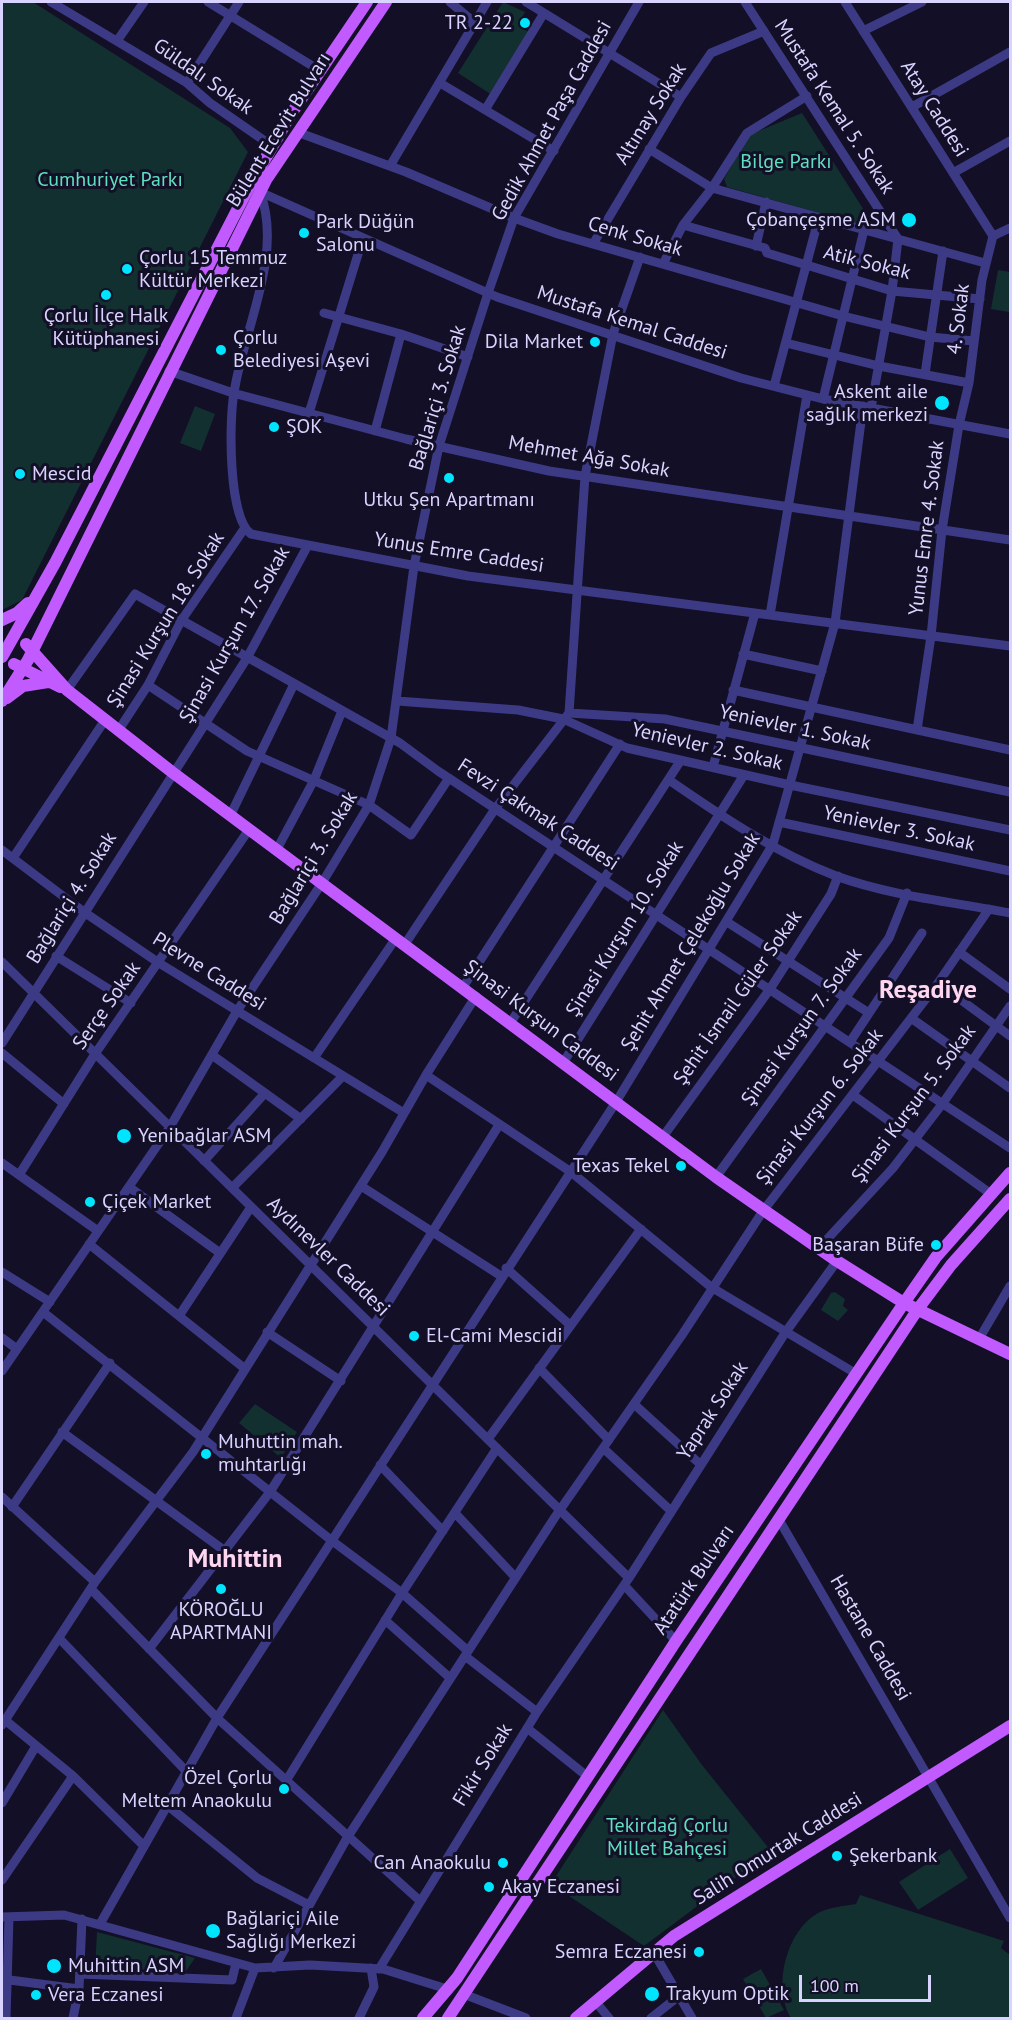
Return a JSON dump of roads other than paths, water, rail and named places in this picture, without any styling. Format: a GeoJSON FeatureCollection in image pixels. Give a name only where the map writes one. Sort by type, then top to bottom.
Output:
{"type":"FeatureCollection","features":[{"type":"Feature","properties":{"kind":"main road","name":"Bülent Ecevit Bulvarı"},"geometry":{"type":"LineString","coordinates":[[14,651],[47,620],[170,371],[272,146],[367,2]]}},
{"type":"Feature","properties":{"kind":"main road","name":"Bülent Ecevit Bulvarı"},"geometry":{"type":"LineString","coordinates":[[2,702],[14,651],[43,586],[254,189],[267,180],[386,2]]}},
{"type":"Feature","properties":{"kind":"main road"},"geometry":{"type":"LineString","coordinates":[[284,125],[297,132]]}},
{"type":"Feature","properties":{"kind":"main road"},"geometry":{"type":"LineString","coordinates":[[267,180],[272,146],[297,132]]}},
{"type":"Feature","properties":{"kind":"main road"},"geometry":{"type":"LineString","coordinates":[[2,620],[20,612],[43,586]]}},
{"type":"Feature","properties":{"kind":"main road"},"geometry":{"type":"LineString","coordinates":[[2,702],[23,686],[41,681],[54,681],[44,646],[47,620]]}},
{"type":"Feature","properties":{"kind":"main road","name":"Şinasi Kurşun Caddesi"},"geometry":{"type":"LineString","coordinates":[[14,651],[248,831],[476,996],[662,1138],[763,1211],[904,1303],[1011,1354]]}},
{"type":"Feature","properties":{"kind":"main road","name":"Şinasi Kurşun Caddesi"},"geometry":{"type":"LineString","coordinates":[[14,651],[54,681]]}},
{"type":"Feature","properties":{"kind":"main road","name":"Atatürk Bulvarı"},"geometry":{"type":"LineString","coordinates":[[423,2019],[447,1989],[855,1372],[936,1257],[1011,1173]]}},
{"type":"Feature","properties":{"kind":"main road","name":"Atatürk Bulvarı"},"geometry":{"type":"LineString","coordinates":[[448,2019],[918,1309],[951,1265],[1011,1199]]}},
{"type":"Feature","properties":{"kind":"main road","name":"Salih Omurtak Caddesi"},"geometry":{"type":"LineString","coordinates":[[576,2019],[681,1932],[1011,1726]]}},
{"type":"Feature","properties":{"kind":"street","name":"Güldalı Sokak"},"geometry":{"type":"LineString","coordinates":[[51,2],[187,83],[210,103],[272,146]]}},
{"type":"Feature","properties":{"kind":"street"},"geometry":{"type":"LineString","coordinates":[[117,41],[144,2]]}},
{"type":"Feature","properties":{"kind":"street"},"geometry":{"type":"LineString","coordinates":[[208,2],[320,70]]}},
{"type":"Feature","properties":{"kind":"street"},"geometry":{"type":"LineString","coordinates":[[187,83],[239,2]]}},
{"type":"Feature","properties":{"kind":"street"},"geometry":{"type":"LineString","coordinates":[[450,2],[475,22]]}},
{"type":"Feature","properties":{"kind":"street"},"geometry":{"type":"LineString","coordinates":[[390,166],[488,2]]}},
{"type":"Feature","properties":{"kind":"street"},"geometry":{"type":"LineString","coordinates":[[526,2],[681,97]]}},
{"type":"Feature","properties":{"kind":"street","name":"Gedik Ahmet Paşa Caddesi"},"geometry":{"type":"LineString","coordinates":[[488,293],[514,218],[639,2]]}},
{"type":"Feature","properties":{"kind":"street","name":"Mustafa Kemal 5. Sokak"},"geometry":{"type":"LineString","coordinates":[[745,2],[897,239]]}},
{"type":"Feature","properties":{"kind":"street","name":"Atay Caddesi"},"geometry":{"type":"LineString","coordinates":[[845,2],[993,236]]}},
{"type":"Feature","properties":{"kind":"street"},"geometry":{"type":"LineString","coordinates":[[863,31],[922,2]]}},
{"type":"Feature","properties":{"kind":"street"},"geometry":{"type":"LineString","coordinates":[[485,110],[544,13]]}},
{"type":"Feature","properties":{"kind":"street","name":"Altınay Sokak"},"geometry":{"type":"LineString","coordinates":[[594,244],[649,148],[711,53],[764,31]]}},
{"type":"Feature","properties":{"kind":"street"},"geometry":{"type":"LineString","coordinates":[[912,107],[1011,52]]}},
{"type":"Feature","properties":{"kind":"street"},"geometry":{"type":"LineString","coordinates":[[440,83],[554,151]]}},
{"type":"Feature","properties":{"kind":"street"},"geometry":{"type":"LineString","coordinates":[[663,264],[683,225],[712,188],[747,133],[807,96]]}},
{"type":"Feature","properties":{"kind":"street","name":"Cenk Sokak"},"geometry":{"type":"LineString","coordinates":[[297,132],[390,166],[514,218],[594,244],[886,327],[930,337],[974,341]]}},
{"type":"Feature","properties":{"kind":"street"},"geometry":{"type":"LineString","coordinates":[[953,173],[1011,141]]}},
{"type":"Feature","properties":{"kind":"street"},"geometry":{"type":"LineString","coordinates":[[649,148],[712,188],[985,263]]}},
{"type":"Feature","properties":{"kind":"street"},"geometry":{"type":"LineString","coordinates":[[244,529],[236,509],[232,455],[233,393],[262,278],[267,227],[266,209],[254,189]]}},
{"type":"Feature","properties":{"kind":"street","name":"Mustafa Kemal Caddesi"},"geometry":{"type":"LineString","coordinates":[[254,189],[488,293],[612,334],[774,386],[823,399],[1011,434]]}},
{"type":"Feature","properties":{"kind":"street"},"geometry":{"type":"LineString","coordinates":[[756,246],[766,202]]}},
{"type":"Feature","properties":{"kind":"street"},"geometry":{"type":"LineString","coordinates":[[774,386],[819,217]]}},
{"type":"Feature","properties":{"kind":"street","name":"Atik Sokak"},"geometry":{"type":"LineString","coordinates":[[683,225],[765,248],[767,254],[892,291],[980,299]]}},
{"type":"Feature","properties":{"kind":"street"},"geometry":{"type":"LineString","coordinates":[[993,236],[1011,228]]}},
{"type":"Feature","properties":{"kind":"street"},"geometry":{"type":"LineString","coordinates":[[823,399],[864,230]]}},
{"type":"Feature","properties":{"kind":"street","name":"4. Sokak"},"geometry":{"type":"LineString","coordinates":[[959,425],[969,383],[985,263],[993,236]]}},
{"type":"Feature","properties":{"kind":"street"},"geometry":{"type":"LineString","coordinates":[[309,413],[363,238]]}},
{"type":"Feature","properties":{"kind":"street"},"geometry":{"type":"LineString","coordinates":[[867,407],[879,366],[886,327],[897,239]]}},
{"type":"Feature","properties":{"kind":"street"},"geometry":{"type":"LineString","coordinates":[[925,374],[943,251]]}},
{"type":"Feature","properties":{"kind":"street"},"geometry":{"type":"LineString","coordinates":[[314,1058],[495,809],[566,716],[585,476],[612,334],[639,257]]}},
{"type":"Feature","properties":{"kind":"street","name":"Bağlariçi 3. Sokak"},"geometry":{"type":"LineString","coordinates":[[2,1371],[170,1127],[237,1011],[322,884],[369,805],[391,738],[414,566],[439,446],[488,293]]}},
{"type":"Feature","properties":{"kind":"street"},"geometry":{"type":"LineString","coordinates":[[324,313],[401,334],[468,357]]}},
{"type":"Feature","properties":{"kind":"street"},"geometry":{"type":"LineString","coordinates":[[375,430],[401,334]]}},
{"type":"Feature","properties":{"kind":"street"},"geometry":{"type":"LineString","coordinates":[[786,343],[879,366],[969,383]]}},
{"type":"Feature","properties":{"kind":"street","name":"Mehmet Ağa Sokak"},"geometry":{"type":"LineString","coordinates":[[170,371],[233,393],[439,446],[549,471],[1011,540]]}},
{"type":"Feature","properties":{"kind":"street"},"geometry":{"type":"LineString","coordinates":[[770,615],[807,394]]}},
{"type":"Feature","properties":{"kind":"street","name":"Şehit Ahmet Çelekoğlu Sokak"},"geometry":{"type":"LineString","coordinates":[[100,1924],[217,1718],[616,1102],[711,950],[773,844],[835,623],[848,516],[867,407]]}},
{"type":"Feature","properties":{"kind":"street","name":"Yunus Emre 4. Sokak"},"geometry":{"type":"LineString","coordinates":[[916,730],[932,636],[942,530],[959,425]]}},
{"type":"Feature","properties":{"kind":"street","name":"Yunus Emre Caddesi"},"geometry":{"type":"LineString","coordinates":[[244,529],[251,534],[468,576],[1011,646]]}},
{"type":"Feature","properties":{"kind":"street","name":"Şinasi Kurşun 18. Sokak"},"geometry":{"type":"LineString","coordinates":[[118,731],[148,685],[182,621],[244,529]]}},
{"type":"Feature","properties":{"kind":"street","name":"Şinasi Kurşun 17. Sokak"},"geometry":{"type":"LineString","coordinates":[[172,772],[247,658],[308,545]]}},
{"type":"Feature","properties":{"kind":"street","name":"Fevzi Çakmak Caddesi"},"geometry":{"type":"LineString","coordinates":[[67,690],[135,594],[391,738],[495,809],[1011,1148]]}},
{"type":"Feature","properties":{"kind":"street"},"geometry":{"type":"LineString","coordinates":[[713,767],[755,613]]}},
{"type":"Feature","properties":{"kind":"street"},"geometry":{"type":"LineString","coordinates":[[743,654],[822,670]]}},
{"type":"Feature","properties":{"kind":"street"},"geometry":{"type":"LineString","coordinates":[[230,816],[294,684]]}},
{"type":"Feature","properties":{"kind":"street"},"geometry":{"type":"LineString","coordinates":[[148,685],[259,756],[369,805],[411,835],[449,778]]}},
{"type":"Feature","properties":{"kind":"street"},"geometry":{"type":"LineString","coordinates":[[733,690],[1011,750]]}},
{"type":"Feature","properties":{"kind":"street","name":"Yenievler 2. Sokak"},"geometry":{"type":"LineString","coordinates":[[397,701],[566,716],[620,744],[681,760],[790,785],[1011,830]]}},
{"type":"Feature","properties":{"kind":"street"},"geometry":{"type":"LineString","coordinates":[[276,851],[314,780],[342,711]]}},
{"type":"Feature","properties":{"kind":"street","name":"Yenievler 1. Sokak"},"geometry":{"type":"LineString","coordinates":[[566,716],[664,719],[1011,792]]}},
{"type":"Feature","properties":{"kind":"street"},"geometry":{"type":"LineString","coordinates":[[13,858],[105,720]]}},
{"type":"Feature","properties":{"kind":"street"},"geometry":{"type":"LineString","coordinates":[[463,987],[620,744]]}},
{"type":"Feature","properties":{"kind":"street"},"geometry":{"type":"LineString","coordinates":[[511,1022],[681,760]]}},
{"type":"Feature","properties":{"kind":"street","name":"Bağlariçi 4. Sokak"},"geometry":{"type":"LineString","coordinates":[[2,1043],[172,772]]}},
{"type":"Feature","properties":{"kind":"street","name":"Şinasi Kurşun 10. Sokak"},"geometry":{"type":"LineString","coordinates":[[563,1063],[744,774]]}},
{"type":"Feature","properties":{"kind":"street"},"geometry":{"type":"LineString","coordinates":[[669,780],[718,814],[804,863],[838,876],[907,893],[1011,913]]}},
{"type":"Feature","properties":{"kind":"street","name":"Yenievler 3. Sokak"},"geometry":{"type":"LineString","coordinates":[[779,822],[1011,871]]}},
{"type":"Feature","properties":{"kind":"street","name":"Serçe Sokak"},"geometry":{"type":"LineString","coordinates":[[19,1175],[95,1054],[248,831]]}},
{"type":"Feature","properties":{"kind":"street","name":"Plevne Caddesi"},"geometry":{"type":"LineString","coordinates":[[2,850],[84,912],[159,963],[404,1113]]}},
{"type":"Feature","properties":{"kind":"street","name":"Şehit İsmail Güler Sokak"},"geometry":{"type":"LineString","coordinates":[[662,1138],[770,989],[831,894],[838,876]]}},
{"type":"Feature","properties":{"kind":"street","name":"Şinasi Kurşun 7. Sokak"},"geometry":{"type":"LineString","coordinates":[[716,1177],[889,938],[907,893]]}},
{"type":"Feature","properties":{"kind":"street","name":"Şinasi Kurşun 6. Sokak"},"geometry":{"type":"LineString","coordinates":[[274,1968],[347,1838],[560,1510],[682,1335],[711,1287],[763,1211],[938,983],[989,909]]}},
{"type":"Feature","properties":{"kind":"street"},"geometry":{"type":"LineString","coordinates":[[727,922],[869,1013]]}},
{"type":"Feature","properties":{"kind":"street"},"geometry":{"type":"LineString","coordinates":[[850,1042],[922,933]]}},
{"type":"Feature","properties":{"kind":"street"},"geometry":{"type":"LineString","coordinates":[[959,952],[1011,989]]}},
{"type":"Feature","properties":{"kind":"street"},"geometry":{"type":"LineString","coordinates":[[56,956],[131,1003]]}},
{"type":"Feature","properties":{"kind":"street","name":"Aydınevler Caddesi"},"geometry":{"type":"LineString","coordinates":[[2,962],[560,1510],[627,1581],[676,1641]]}},
{"type":"Feature","properties":{"kind":"street"},"geometry":{"type":"LineString","coordinates":[[938,983],[1011,1036]]}},
{"type":"Feature","properties":{"kind":"street"},"geometry":{"type":"LineString","coordinates":[[144,1846],[73,1776],[3,1723],[93,1586],[202,1438],[244,1368],[361,1186],[426,1075],[476,996]]}},
{"type":"Feature","properties":{"kind":"street","name":"Şinasi Kurşun 5. Sokak"},"geometry":{"type":"LineString","coordinates":[[819,1248],[893,1168],[943,1103],[1011,1006]]}},
{"type":"Feature","properties":{"kind":"street"},"geometry":{"type":"LineString","coordinates":[[911,1018],[1011,1088]]}},
{"type":"Feature","properties":{"kind":"street"},"geometry":{"type":"LineString","coordinates":[[2,1053],[64,1104]]}},
{"type":"Feature","properties":{"kind":"street"},"geometry":{"type":"LineString","coordinates":[[212,1055],[301,1119]]}},
{"type":"Feature","properties":{"kind":"street"},"geometry":{"type":"LineString","coordinates":[[426,1075],[571,1172],[711,1287],[785,1333],[855,1372]]}},
{"type":"Feature","properties":{"kind":"street"},"geometry":{"type":"LineString","coordinates":[[232,1188],[343,1076]]}},
{"type":"Feature","properties":{"kind":"street"},"geometry":{"type":"LineString","coordinates":[[204,1161],[265,1093]]}},
{"type":"Feature","properties":{"kind":"street"},"geometry":{"type":"LineString","coordinates":[[853,1095],[991,1194]]}},
{"type":"Feature","properties":{"kind":"street"},"geometry":{"type":"LineString","coordinates":[[149,1649],[270,1492],[499,1125]]}},
{"type":"Feature","properties":{"kind":"street"},"geometry":{"type":"LineString","coordinates":[[2,1163],[98,1231]]}},
{"type":"Feature","properties":{"kind":"street"},"geometry":{"type":"LineString","coordinates":[[361,1186],[433,1232],[504,1272],[570,1325]]}},
{"type":"Feature","properties":{"kind":"street"},"geometry":{"type":"LineString","coordinates":[[129,1187],[219,1252]]}},
{"type":"Feature","properties":{"kind":"street"},"geometry":{"type":"LineString","coordinates":[[179,1316],[219,1252],[251,1207]]}},
{"type":"Feature","properties":{"kind":"street"},"geometry":{"type":"LineString","coordinates":[[488,1439],[641,1228]]}},
{"type":"Feature","properties":{"kind":"street"},"geometry":{"type":"LineString","coordinates":[[89,1244],[244,1368]]}},
{"type":"Feature","properties":{"kind":"street","name":"Yaprak Sokak"},"geometry":{"type":"LineString","coordinates":[[627,1581],[670,1510],[785,1333],[837,1261]]}},
{"type":"Feature","properties":{"kind":"street"},"geometry":{"type":"LineString","coordinates":[[2,1272],[50,1302]]}},
{"type":"Feature","properties":{"kind":"street"},"geometry":{"type":"LineString","coordinates":[[979,1339],[1011,1286]]}},
{"type":"Feature","properties":{"kind":"street"},"geometry":{"type":"LineString","coordinates":[[43,1312],[331,1540],[402,1593],[466,1654],[537,1712]]}},
{"type":"Feature","properties":{"kind":"street"},"geometry":{"type":"LineString","coordinates":[[267,1332],[341,1381]]}},
{"type":"Feature","properties":{"kind":"street"},"geometry":{"type":"LineString","coordinates":[[2,1338],[17,1349]]}},
{"type":"Feature","properties":{"kind":"street"},"geometry":{"type":"LineString","coordinates":[[110,1363],[62,1432],[5,1504],[93,1586],[149,1649],[217,1718],[347,1838],[419,1900]]}},
{"type":"Feature","properties":{"kind":"street"},"geometry":{"type":"LineString","coordinates":[[539,1368],[606,1444],[670,1510]]}},
{"type":"Feature","properties":{"kind":"street"},"geometry":{"type":"LineString","coordinates":[[634,1404],[700,1464]]}},
{"type":"Feature","properties":{"kind":"street"},"geometry":{"type":"LineString","coordinates":[[62,1432],[225,1551]]}},
{"type":"Feature","properties":{"kind":"street"},"geometry":{"type":"LineString","coordinates":[[286,1781],[402,1593],[497,1448]]}},
{"type":"Feature","properties":{"kind":"street"},"geometry":{"type":"LineString","coordinates":[[380,1465],[443,1531]]}},
{"type":"Feature","properties":{"kind":"street"},"geometry":{"type":"LineString","coordinates":[[455,1513],[515,1577]]}},
{"type":"Feature","properties":{"kind":"street","name":"Hastane Caddesi"},"geometry":{"type":"LineString","coordinates":[[778,1518],[1011,1918]]}},
{"type":"Feature","properties":{"kind":"street","name":"Fikir Sokak"},"geometry":{"type":"LineString","coordinates":[[359,2019],[374,1987],[378,1968],[419,1900],[537,1712],[627,1581]]}},
{"type":"Feature","properties":{"kind":"street"},"geometry":{"type":"LineString","coordinates":[[385,1620],[450,1678]]}},
{"type":"Feature","properties":{"kind":"street"},"geometry":{"type":"LineString","coordinates":[[59,1638],[186,1771]]}},
{"type":"Feature","properties":{"kind":"street"},"geometry":{"type":"LineString","coordinates":[[527,1728],[588,1777]]}},
{"type":"Feature","properties":{"kind":"street"},"geometry":{"type":"LineString","coordinates":[[2,1803],[36,1746]]}},
{"type":"Feature","properties":{"kind":"street"},"geometry":{"type":"LineString","coordinates":[[2,1880],[73,1776]]}},
{"type":"Feature","properties":{"kind":"street"},"geometry":{"type":"LineString","coordinates":[[167,1805],[257,1878],[309,1905]]}},
{"type":"Feature","properties":{"kind":"street"},"geometry":{"type":"LineString","coordinates":[[6,2019],[5,1917],[64,1915],[255,1968],[310,1965],[378,1968],[447,1989]]}},
{"type":"Feature","properties":{"kind":"street"},"geometry":{"type":"LineString","coordinates":[[73,2019],[79,1989],[82,1919]]}},
{"type":"Feature","properties":{"kind":"street"},"geometry":{"type":"LineString","coordinates":[[654,1953],[692,2019]]}},
{"type":"Feature","properties":{"kind":"street"},"geometry":{"type":"LineString","coordinates":[[232,1980],[236,1963]]}},
{"type":"Feature","properties":{"kind":"street"},"geometry":{"type":"LineString","coordinates":[[236,2018],[255,1968]]}},
{"type":"Feature","properties":{"kind":"street"},"geometry":{"type":"LineString","coordinates":[[80,1974],[232,1980],[240,1982],[243,1999]]}},
{"type":"Feature","properties":{"kind":"street"},"geometry":{"type":"LineString","coordinates":[[5,1979],[79,1989]]}},
{"type":"Feature","properties":{"kind":"street"},"geometry":{"type":"LineString","coordinates":[[466,1995],[526,2019]]}},
{"type":"Feature","properties":{"kind":"street"},"geometry":{"type":"LineString","coordinates":[[651,2019],[679,1996]]}},
{"type":"Feature","properties":{"kind":"street"},"geometry":{"type":"LineString","coordinates":[[595,2001],[609,2019]]}},
{"type":"Feature","properties":{"kind":"place","name":"TR 2-22"},"geometry":{"type":"Point","coordinates":[525,23]}},
{"type":"Feature","properties":{"kind":"place","name":"Çobançeşme ASM"},"geometry":{"type":"Point","coordinates":[909,220]}},
{"type":"Feature","properties":{"kind":"place","name":"Park Düğün Salonu"},"geometry":{"type":"Point","coordinates":[304,233]}},
{"type":"Feature","properties":{"kind":"place","name":"Çorlu 15 Temmuz Kültür Merkezi"},"geometry":{"type":"Point","coordinates":[127,269]}},
{"type":"Feature","properties":{"kind":"place","name":"Çorlu İlçe Halk Kütüphanesi"},"geometry":{"type":"Point","coordinates":[106,295]}},
{"type":"Feature","properties":{"kind":"place","name":"Dila Market"},"geometry":{"type":"Point","coordinates":[595,342]}},
{"type":"Feature","properties":{"kind":"place","name":"Çorlu Belediyesi Aşevi"},"geometry":{"type":"Point","coordinates":[221,350]}},
{"type":"Feature","properties":{"kind":"place","name":"Askent aile sağlık merkezi"},"geometry":{"type":"Point","coordinates":[942,403]}},
{"type":"Feature","properties":{"kind":"place","name":"ŞOK"},"geometry":{"type":"Point","coordinates":[274,427]}},
{"type":"Feature","properties":{"kind":"place","name":"Mescid"},"geometry":{"type":"Point","coordinates":[20,474]}},
{"type":"Feature","properties":{"kind":"place","name":"Utku Şen Apartmanı"},"geometry":{"type":"Point","coordinates":[449,478]}},
{"type":"Feature","properties":{"kind":"place","name":"Yenibağlar ASM"},"geometry":{"type":"Point","coordinates":[124,1136]}},
{"type":"Feature","properties":{"kind":"place","name":"Texas Tekel"},"geometry":{"type":"Point","coordinates":[681,1166]}},
{"type":"Feature","properties":{"kind":"place","name":"Çiçek Market"},"geometry":{"type":"Point","coordinates":[90,1202]}},
{"type":"Feature","properties":{"kind":"place","name":"Başaran Büfe"},"geometry":{"type":"Point","coordinates":[936,1245]}},
{"type":"Feature","properties":{"kind":"place","name":"El-Cami Mescidi"},"geometry":{"type":"Point","coordinates":[414,1336]}},
{"type":"Feature","properties":{"kind":"place","name":"Muhuttin mah. muhtarlığı"},"geometry":{"type":"Point","coordinates":[206,1454]}},
{"type":"Feature","properties":{"kind":"place","name":"KÖROĞLU APARTMANI"},"geometry":{"type":"Point","coordinates":[221,1589]}},
{"type":"Feature","properties":{"kind":"place","name":"Özel Çorlu Meltem Anaokulu"},"geometry":{"type":"Point","coordinates":[284,1789]}},
{"type":"Feature","properties":{"kind":"place","name":"Şekerbank"},"geometry":{"type":"Point","coordinates":[837,1856]}},
{"type":"Feature","properties":{"kind":"place","name":"Can Anaokulu"},"geometry":{"type":"Point","coordinates":[503,1863]}},
{"type":"Feature","properties":{"kind":"place","name":"Akay Eczanesi"},"geometry":{"type":"Point","coordinates":[489,1887]}},
{"type":"Feature","properties":{"kind":"place","name":"Bağlariçi Aile Sağlığı Merkezi"},"geometry":{"type":"Point","coordinates":[213,1931]}},
{"type":"Feature","properties":{"kind":"place","name":"Semra Eczanesi"},"geometry":{"type":"Point","coordinates":[699,1952]}},
{"type":"Feature","properties":{"kind":"place","name":"Muhittin ASM"},"geometry":{"type":"Point","coordinates":[54,1966]}},
{"type":"Feature","properties":{"kind":"place","name":"Trakyum Optik"},"geometry":{"type":"Point","coordinates":[652,1994]}},
{"type":"Feature","properties":{"kind":"place","name":"Vera Eczanesi"},"geometry":{"type":"Point","coordinates":[36,1995]}},
{"type":"Feature","properties":{"kind":"district","name":"Reşadiye"},"geometry":{"type":"Point","coordinates":[928,991]}},
{"type":"Feature","properties":{"kind":"district","name":"Muhittin"},"geometry":{"type":"Point","coordinates":[235,1560]}},
{"type":"Feature","properties":{"kind":"park label","name":"Bilge Parkı"},"geometry":{"type":"Point","coordinates":[786,162]}},
{"type":"Feature","properties":{"kind":"park label","name":"Cumhuriyet Parkı"},"geometry":{"type":"Point","coordinates":[110,180]}},
{"type":"Feature","properties":{"kind":"park label","name":"Tekirdağ Çorlu Millet Bahçesi"},"geometry":{"type":"Point","coordinates":[667,1838]}}]}
